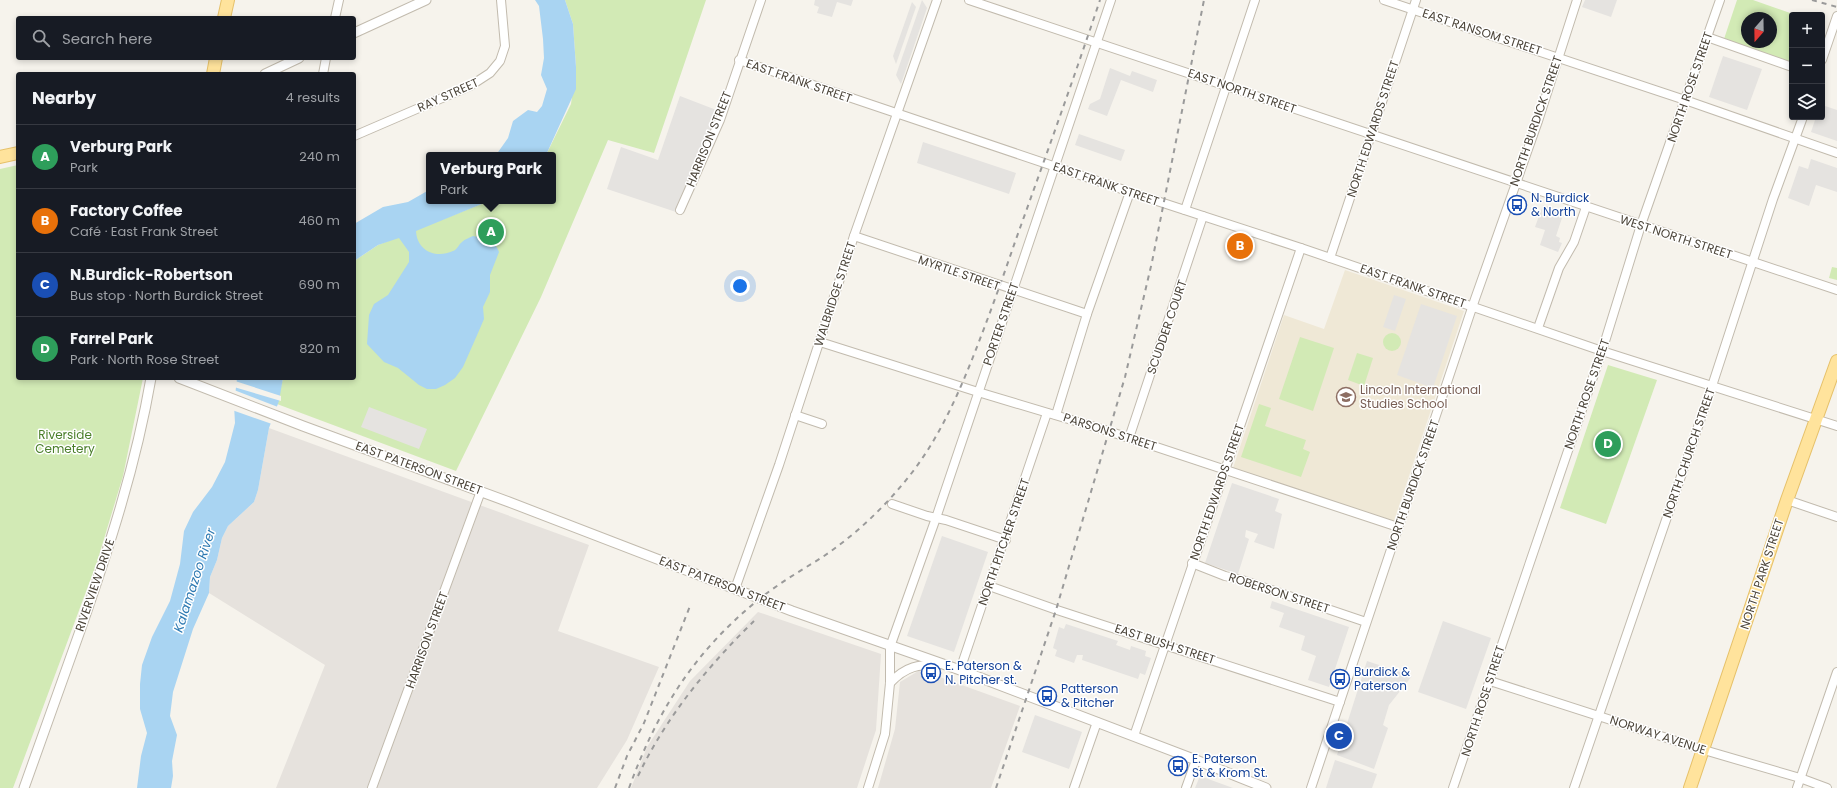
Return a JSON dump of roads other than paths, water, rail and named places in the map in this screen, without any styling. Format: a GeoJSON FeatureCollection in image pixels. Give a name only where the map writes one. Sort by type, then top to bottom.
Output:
{"type":"FeatureCollection","features":[{"type":"Feature","properties":{"kind":"main road"},"geometry":{"type":"LineString","coordinates":[[224,16],[228,0]]}},
{"type":"Feature","properties":{"kind":"main road"},"geometry":{"type":"LineString","coordinates":[[213,72],[216,60]]}},
{"type":"Feature","properties":{"kind":"main road"},"geometry":{"type":"LineString","coordinates":[[0,157],[16,153]]}},
{"type":"Feature","properties":{"kind":"main road","name":"NORTH PARK STREET"},"geometry":{"type":"LineString","coordinates":[[1690,788],[1787,500],[1837,361]]}},
{"type":"Feature","properties":{"kind":"street"},"geometry":{"type":"LineString","coordinates":[[335,16],[338,0]]}},
{"type":"Feature","properties":{"kind":"street"},"geometry":{"type":"LineString","coordinates":[[356,32],[426,0]]}},
{"type":"Feature","properties":{"kind":"street","name":"RAY STREET"},"geometry":{"type":"LineString","coordinates":[[356,135],[470,86],[490,73],[500,61],[505,46],[501,0]]}},
{"type":"Feature","properties":{"kind":"street","name":"HARRISON STREET"},"geometry":{"type":"LineString","coordinates":[[680,210],[720,120],[739,60],[761,0]]}},
{"type":"Feature","properties":{"kind":"street","name":"WALBRIDGE STREET"},"geometry":{"type":"LineString","coordinates":[[735,589],[820,342],[854,236],[937,0]]}},
{"type":"Feature","properties":{"kind":"street","name":"EAST NORTH STREET"},"geometry":{"type":"LineString","coordinates":[[969,0],[1515,183]]}},
{"type":"Feature","properties":{"kind":"street","name":"PORTER STREET"},"geometry":{"type":"LineString","coordinates":[[890,646],[936,518],[1111,0]]}},
{"type":"Feature","properties":{"kind":"street"},"geometry":{"type":"LineString","coordinates":[[1185,210],[1255,0]]}},
{"type":"Feature","properties":{"kind":"street","name":"EAST RANSOM STREET"},"geometry":{"type":"LineString","coordinates":[[1384,0],[1558,57],[1837,153]]}},
{"type":"Feature","properties":{"kind":"street","name":"NORTH EDWARDS STREET"},"geometry":{"type":"LineString","coordinates":[[1330,258],[1416,0]]}},
{"type":"Feature","properties":{"kind":"street","name":"NORTH BURDICK STREET"},"geometry":{"type":"LineString","coordinates":[[1311,788],[1473,306],[1538,121],[1577,0]]}},
{"type":"Feature","properties":{"kind":"street","name":"NORTH ROSE STREET"},"geometry":{"type":"LineString","coordinates":[[1453,788],[1602,351],[1641,225],[1720,0]]}},
{"type":"Feature","properties":{"kind":"street"},"geometry":{"type":"LineString","coordinates":[[1825,52],[1837,19]]}},
{"type":"Feature","properties":{"kind":"street"},"geometry":{"type":"LineString","coordinates":[[1707,37],[1789,66]]}},
{"type":"Feature","properties":{"kind":"street"},"geometry":{"type":"LineString","coordinates":[[269,72],[295,60]]}},
{"type":"Feature","properties":{"kind":"street"},"geometry":{"type":"LineString","coordinates":[[323,72],[326,60]]}},
{"type":"Feature","properties":{"kind":"street","name":"EAST FRANK STREET"},"geometry":{"type":"LineString","coordinates":[[739,60],[1301,248],[1602,351],[1837,426]]}},
{"type":"Feature","properties":{"kind":"street","name":"NORTH CHURCH STREET"},"geometry":{"type":"LineString","coordinates":[[1574,788],[1712,386],[1773,199],[1802,120]]}},
{"type":"Feature","properties":{"kind":"street","name":"WEST NORTH STREET"},"geometry":{"type":"LineString","coordinates":[[1515,183],[1837,290]]}},
{"type":"Feature","properties":{"kind":"street","name":"NORTH PITCHER STREET"},"geometry":{"type":"LineString","coordinates":[[960,670],[1130,192]]}},
{"type":"Feature","properties":{"kind":"street"},"geometry":{"type":"LineString","coordinates":[[1538,328],[1559,268],[1574,242],[1586,207]]}},
{"type":"Feature","properties":{"kind":"street","name":"SCUDDER COURT"},"geometry":{"type":"LineString","coordinates":[[1129,438],[1203,216]]}},
{"type":"Feature","properties":{"kind":"street","name":"MYRTLE STREET"},"geometry":{"type":"LineString","coordinates":[[854,236],[1087,314]]}},
{"type":"Feature","properties":{"kind":"street","name":"NORTH EDWARDS STREET"},"geometry":{"type":"LineString","coordinates":[[1134,736],[1301,248]]}},
{"type":"Feature","properties":{"kind":"street","name":"PARSONS STREET"},"geometry":{"type":"LineString","coordinates":[[820,342],[1226,469],[1398,527]]}},
{"type":"Feature","properties":{"kind":"street","name":"RIVERVIEW DRIVE"},"geometry":{"type":"LineString","coordinates":[[24,788],[125,496],[142,425],[151,380]]}},
{"type":"Feature","properties":{"kind":"street","name":"EAST PATERSON STREET"},"geometry":{"type":"LineString","coordinates":[[184,380],[303,426],[481,491],[735,589],[960,670],[1266,788]]}},
{"type":"Feature","properties":{"kind":"street"},"geometry":{"type":"LineString","coordinates":[[795,415],[822,424]]}},
{"type":"Feature","properties":{"kind":"street","name":"HARRISON STREET"},"geometry":{"type":"LineString","coordinates":[[372,788],[481,491]]}},
{"type":"Feature","properties":{"kind":"street"},"geometry":{"type":"LineString","coordinates":[[1787,500],[1837,518]]}},
{"type":"Feature","properties":{"kind":"street"},"geometry":{"type":"LineString","coordinates":[[892,504],[1006,540]]}},
{"type":"Feature","properties":{"kind":"street","name":"ROBERSON STREET"},"geometry":{"type":"LineString","coordinates":[[1192,563],[1225,576],[1242,580],[1366,622]]}},
{"type":"Feature","properties":{"kind":"street","name":"EAST BUSH STREET"},"geometry":{"type":"LineString","coordinates":[[989,586],[1340,702]]}},
{"type":"Feature","properties":{"kind":"street"},"geometry":{"type":"LineString","coordinates":[[868,788],[885,734],[890,682],[890,646]]}},
{"type":"Feature","properties":{"kind":"street"},"geometry":{"type":"LineString","coordinates":[[890,682],[900,672],[918,665],[942,664]]}},
{"type":"Feature","properties":{"kind":"street"},"geometry":{"type":"LineString","coordinates":[[1797,788],[1837,672]]}},
{"type":"Feature","properties":{"kind":"street","name":"NORWAY AVENUE"},"geometry":{"type":"LineString","coordinates":[[1490,681],[1704,750],[1800,778],[1827,788]]}},
{"type":"Feature","properties":{"kind":"street"},"geometry":{"type":"LineString","coordinates":[[1074,788],[1097,722]]}},
{"type":"Feature","properties":{"kind":"street"},"geometry":{"type":"LineString","coordinates":[[1186,788],[1196,760]]}},
{"type":"Feature","properties":{"kind":"water"},"geometry":{"type":"Polygon","coordinates":[[[535,0],[565,0],[573,24],[576,89],[547,152],[498,152],[508,138],[513,121],[528,110],[537,112],[542,106],[547,89],[541,75],[544,58],[539,6],[535,0]]]}},
{"type":"Feature","properties":{"kind":"water"},"geometry":{"type":"Polygon","coordinates":[[[426,192],[426,204],[482,204],[416,231],[420,244],[428,252],[440,254],[447,253],[457,248],[466,239],[473,236],[492,242],[499,252],[490,275],[490,292],[483,307],[484,319],[463,367],[455,378],[436,389],[427,389],[419,385],[398,368],[384,362],[367,344],[369,315],[374,304],[388,295],[409,262],[409,252],[399,238],[378,245],[356,260],[356,223],[383,207],[408,202],[426,192]]]}},
{"type":"Feature","properties":{"kind":"water","name":"Kalamazoo River"},"geometry":{"type":"Polygon","coordinates":[[[237,380],[283,380],[279,401],[269,428],[258,490],[254,502],[228,526],[222,538],[217,560],[210,577],[209,593],[193,629],[173,692],[170,716],[177,735],[172,761],[173,776],[171,788],[137,788],[141,756],[147,733],[140,709],[142,665],[152,637],[170,601],[180,564],[184,531],[193,512],[212,487],[225,462],[235,423],[234,405],[237,380]]]}},
{"type":"Feature","properties":{"kind":"railway"},"geometry":{"type":"LineString","coordinates":[[629,788],[652,733],[665,708],[696,662],[715,640],[758,600],[781,583],[834,549],[859,529],[894,495],[914,470],[932,443],[954,401],[984,328],[1100,0]]}},
{"type":"Feature","properties":{"kind":"railway"},"geometry":{"type":"LineString","coordinates":[[996,788],[1056,610],[1125,377],[1152,262],[1204,0]]}},
{"type":"Feature","properties":{"kind":"railway"},"geometry":{"type":"LineString","coordinates":[[1812,0],[1837,7]]}},
{"type":"Feature","properties":{"kind":"railway"},"geometry":{"type":"LineString","coordinates":[[615,788],[627,756],[644,723],[690,606]]}},
{"type":"Feature","properties":{"kind":"railway"},"geometry":{"type":"LineString","coordinates":[[638,776],[661,733],[689,693],[720,656],[754,621]]}},
{"type":"Feature","properties":{"kind":"place","name":"N. Burdick & North"},"geometry":{"type":"Point","coordinates":[1517,205]}},
{"type":"Feature","properties":{"kind":"place","name":"Verburg Park"},"geometry":{"type":"Point","coordinates":[491,232]}},
{"type":"Feature","properties":{"kind":"place","name":"Factory Coffee"},"geometry":{"type":"Point","coordinates":[1240,246]}},
{"type":"Feature","properties":{"kind":"place","name":"Lincoln International Studies School"},"geometry":{"type":"Point","coordinates":[1346,397]}},
{"type":"Feature","properties":{"kind":"place","name":"Farrel Park"},"geometry":{"type":"Point","coordinates":[1608,444]}},
{"type":"Feature","properties":{"kind":"place","name":"E. Paterson & N. Pitcher st."},"geometry":{"type":"Point","coordinates":[931,673]}},
{"type":"Feature","properties":{"kind":"place","name":"Burdick & Paterson"},"geometry":{"type":"Point","coordinates":[1340,679]}},
{"type":"Feature","properties":{"kind":"place","name":"Patterson & Pitcher"},"geometry":{"type":"Point","coordinates":[1047,696]}},
{"type":"Feature","properties":{"kind":"place","name":"N.Burdick-Robertson"},"geometry":{"type":"Point","coordinates":[1339,736]}},
{"type":"Feature","properties":{"kind":"place","name":"E. Paterson St & Krom St."},"geometry":{"type":"Point","coordinates":[1178,766]}},
{"type":"Feature","properties":{"kind":"park label","name":"Riverside Cemetery"},"geometry":{"type":"Point","coordinates":[65,442]}}]}
